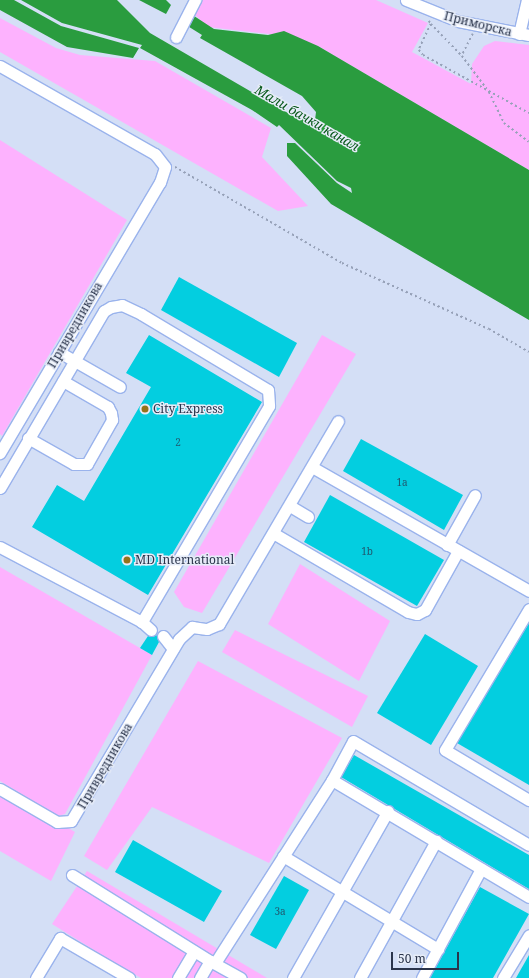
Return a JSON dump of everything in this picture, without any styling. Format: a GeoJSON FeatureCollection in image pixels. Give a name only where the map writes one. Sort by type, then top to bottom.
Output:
{"type":"FeatureCollection","features":[{"type":"Feature","properties":{"kind":"street"},"geometry":{"type":"LineString","coordinates":[[176,37],[195,0]]}},
{"type":"Feature","properties":{"kind":"street","name":"Приморска"},"geometry":{"type":"LineString","coordinates":[[406,0],[421,7],[477,26],[524,35]]}},
{"type":"Feature","properties":{"kind":"street"},"geometry":{"type":"LineString","coordinates":[[524,35],[527,0]]}},
{"type":"Feature","properties":{"kind":"street"},"geometry":{"type":"LineString","coordinates":[[0,66],[163,160]]}},
{"type":"Feature","properties":{"kind":"street","name":"Привредникова"},"geometry":{"type":"LineString","coordinates":[[1,449],[164,174],[163,160]]}},
{"type":"Feature","properties":{"kind":"street"},"geometry":{"type":"LineString","coordinates":[[0,488],[104,311],[122,305],[263,386],[271,399],[142,622]]}},
{"type":"Feature","properties":{"kind":"street"},"geometry":{"type":"LineString","coordinates":[[59,352],[120,387]]}},
{"type":"Feature","properties":{"kind":"street"},"geometry":{"type":"LineString","coordinates":[[28,438],[74,464],[87,464],[112,420],[111,413],[108,407],[63,381]]}},
{"type":"Feature","properties":{"kind":"street"},"geometry":{"type":"LineString","coordinates":[[163,636],[176,644],[192,627],[207,629],[219,624],[290,506],[338,421]]}},
{"type":"Feature","properties":{"kind":"street"},"geometry":{"type":"LineString","coordinates":[[312,467],[529,591]]}},
{"type":"Feature","properties":{"kind":"street"},"geometry":{"type":"LineString","coordinates":[[447,545],[475,495]]}},
{"type":"Feature","properties":{"kind":"street"},"geometry":{"type":"LineString","coordinates":[[290,506],[308,517]]}},
{"type":"Feature","properties":{"kind":"street"},"geometry":{"type":"LineString","coordinates":[[273,534],[408,612],[417,614],[425,610],[458,551]]}},
{"type":"Feature","properties":{"kind":"street"},"geometry":{"type":"LineString","coordinates":[[0,547],[142,622],[151,630]]}},
{"type":"Feature","properties":{"kind":"street"},"geometry":{"type":"LineString","coordinates":[[529,609],[445,750],[529,800]]}},
{"type":"Feature","properties":{"kind":"street","name":"Привредникова"},"geometry":{"type":"LineString","coordinates":[[0,789],[57,822],[71,821],[176,644]]}},
{"type":"Feature","properties":{"kind":"street"},"geometry":{"type":"LineString","coordinates":[[200,978],[213,962],[283,856],[332,780],[353,741],[529,845]]}},
{"type":"Feature","properties":{"kind":"street"},"geometry":{"type":"LineString","coordinates":[[332,780],[388,811],[529,897]]}},
{"type":"Feature","properties":{"kind":"street"},"geometry":{"type":"LineString","coordinates":[[293,978],[388,811]]}},
{"type":"Feature","properties":{"kind":"street"},"geometry":{"type":"LineString","coordinates":[[360,978],[436,841]]}},
{"type":"Feature","properties":{"kind":"street"},"geometry":{"type":"LineString","coordinates":[[283,856],[438,949]]}},
{"type":"Feature","properties":{"kind":"street"},"geometry":{"type":"LineString","coordinates":[[422,978],[481,869]]}},
{"type":"Feature","properties":{"kind":"street"},"geometry":{"type":"LineString","coordinates":[[72,875],[240,978]]}},
{"type":"Feature","properties":{"kind":"street"},"geometry":{"type":"LineString","coordinates":[[503,978],[529,935]]}},
{"type":"Feature","properties":{"kind":"street"},"geometry":{"type":"LineString","coordinates":[[36,978],[60,938],[129,978]]}},
{"type":"Feature","properties":{"kind":"street"},"geometry":{"type":"LineString","coordinates":[[178,978],[194,951]]}},
{"type":"Feature","properties":{"kind":"path"},"geometry":{"type":"LineString","coordinates":[[421,7],[431,24],[462,56],[488,91],[504,123],[529,142]]}},
{"type":"Feature","properties":{"kind":"path"},"geometry":{"type":"LineString","coordinates":[[431,24],[422,41],[422,55],[529,113]]}},
{"type":"Feature","properties":{"kind":"path"},"geometry":{"type":"LineString","coordinates":[[462,56],[477,26]]}},
{"type":"Feature","properties":{"kind":"path"},"geometry":{"type":"LineString","coordinates":[[163,160],[342,263],[489,329],[529,352]]}},
{"type":"Feature","properties":{"kind":"shaded area"},"geometry":{"type":"Polygon","coordinates":[[[0,0],[14,0],[61,26],[139,48],[133,58],[67,47],[0,10],[0,0]]]}},
{"type":"Feature","properties":{"kind":"shaded area"},"geometry":{"type":"Polygon","coordinates":[[[21,0],[117,0],[150,33],[293,116],[315,120],[316,112],[302,96],[200,38],[202,35],[186,25],[191,14],[214,29],[268,35],[284,31],[318,46],[529,170],[529,320],[331,204],[287,156],[287,143],[295,143],[337,183],[352,193],[351,188],[337,181],[279,125],[277,127],[252,110],[140,48],[142,45],[62,23],[21,0]]]}},
{"type":"Feature","properties":{"kind":"shaded area"},"geometry":{"type":"Polygon","coordinates":[[[139,0],[166,0],[171,5],[166,14],[139,0]]]}},
{"type":"Feature","properties":{"kind":"shaded area"},"geometry":{"type":"Polygon","coordinates":[[[200,0],[376,0],[428,23],[412,52],[471,84],[472,64],[484,46],[495,41],[529,45],[529,170],[318,46],[278,35],[208,27],[193,13],[200,0]]]}},
{"type":"Feature","properties":{"kind":"shaded area"},"geometry":{"type":"Polygon","coordinates":[[[0,18],[56,48],[80,55],[155,61],[271,128],[262,157],[308,206],[278,211],[0,52],[0,18]]]}},
{"type":"Feature","properties":{"kind":"shaded area"},"geometry":{"type":"Polygon","coordinates":[[[0,140],[127,220],[2,436],[0,434],[0,140]]]}},
{"type":"Feature","properties":{"kind":"shaded area"},"geometry":{"type":"Polygon","coordinates":[[[322,335],[356,354],[202,613],[184,607],[174,592],[322,335]]]}},
{"type":"Feature","properties":{"kind":"shaded area"},"geometry":{"type":"Polygon","coordinates":[[[300,564],[390,621],[359,681],[268,624],[300,564]]]}},
{"type":"Feature","properties":{"kind":"shaded area"},"geometry":{"type":"Polygon","coordinates":[[[0,567],[152,655],[65,814],[58,816],[0,781],[0,567]]]}},
{"type":"Feature","properties":{"kind":"shaded area"},"geometry":{"type":"Polygon","coordinates":[[[235,630],[368,696],[352,727],[222,652],[235,630]]]}},
{"type":"Feature","properties":{"kind":"shaded area"},"geometry":{"type":"Polygon","coordinates":[[[198,661],[342,738],[269,863],[152,807],[107,870],[84,856],[198,661]]]}},
{"type":"Feature","properties":{"kind":"shaded area"},"geometry":{"type":"Polygon","coordinates":[[[0,789],[75,832],[51,881],[0,851],[0,789]]]}},
{"type":"Feature","properties":{"kind":"shaded area"},"geometry":{"type":"Polygon","coordinates":[[[87,871],[267,978],[141,978],[110,960],[52,924],[87,871]]]}},
{"type":"Feature","properties":{"kind":"building"},"geometry":{"type":"Polygon","coordinates":[[[179,277],[297,343],[279,377],[161,310],[179,277]]]}},
{"type":"Feature","properties":{"kind":"building"},"geometry":{"type":"Polygon","coordinates":[[[149,335],[262,402],[148,595],[32,527],[57,485],[84,501],[151,387],[126,373],[149,335]]]}},
{"type":"Feature","properties":{"kind":"building"},"geometry":{"type":"Polygon","coordinates":[[[361,439],[463,495],[444,530],[343,471],[361,439]]]}},
{"type":"Feature","properties":{"kind":"building"},"geometry":{"type":"Polygon","coordinates":[[[330,495],[444,560],[417,606],[304,542],[330,495]]]}},
{"type":"Feature","properties":{"kind":"building"},"geometry":{"type":"Polygon","coordinates":[[[529,623],[529,785],[457,743],[529,623]]]}},
{"type":"Feature","properties":{"kind":"building"},"geometry":{"type":"Polygon","coordinates":[[[156,634],[159,642],[152,655],[140,648],[148,636],[156,634]]]}},
{"type":"Feature","properties":{"kind":"building"},"geometry":{"type":"Polygon","coordinates":[[[425,634],[478,666],[431,745],[377,713],[425,634]]]}},
{"type":"Feature","properties":{"kind":"building"},"geometry":{"type":"Polygon","coordinates":[[[354,755],[529,855],[529,889],[341,777],[354,755]]]}},
{"type":"Feature","properties":{"kind":"building"},"geometry":{"type":"Polygon","coordinates":[[[133,840],[222,891],[204,922],[115,872],[133,840]]]}},
{"type":"Feature","properties":{"kind":"building"},"geometry":{"type":"Polygon","coordinates":[[[284,876],[309,890],[276,949],[250,935],[284,876]]]}},
{"type":"Feature","properties":{"kind":"building"},"geometry":{"type":"Polygon","coordinates":[[[480,887],[529,914],[493,978],[430,978],[480,887]]]}},
{"type":"Feature","properties":{"kind":"building"},"geometry":{"type":"Polygon","coordinates":[[[529,955],[529,978],[516,978],[529,955]]]}},
{"type":"Feature","properties":{"kind":"place","name":"City Express"},"geometry":{"type":"Point","coordinates":[145,409]}},
{"type":"Feature","properties":{"kind":"place","name":"MD International"},"geometry":{"type":"Point","coordinates":[127,560]}},
{"type":"Feature","properties":{"kind":"water label","name":"Мали бачки канал"},"geometry":{"type":"Point","coordinates":[307,118]}}]}
